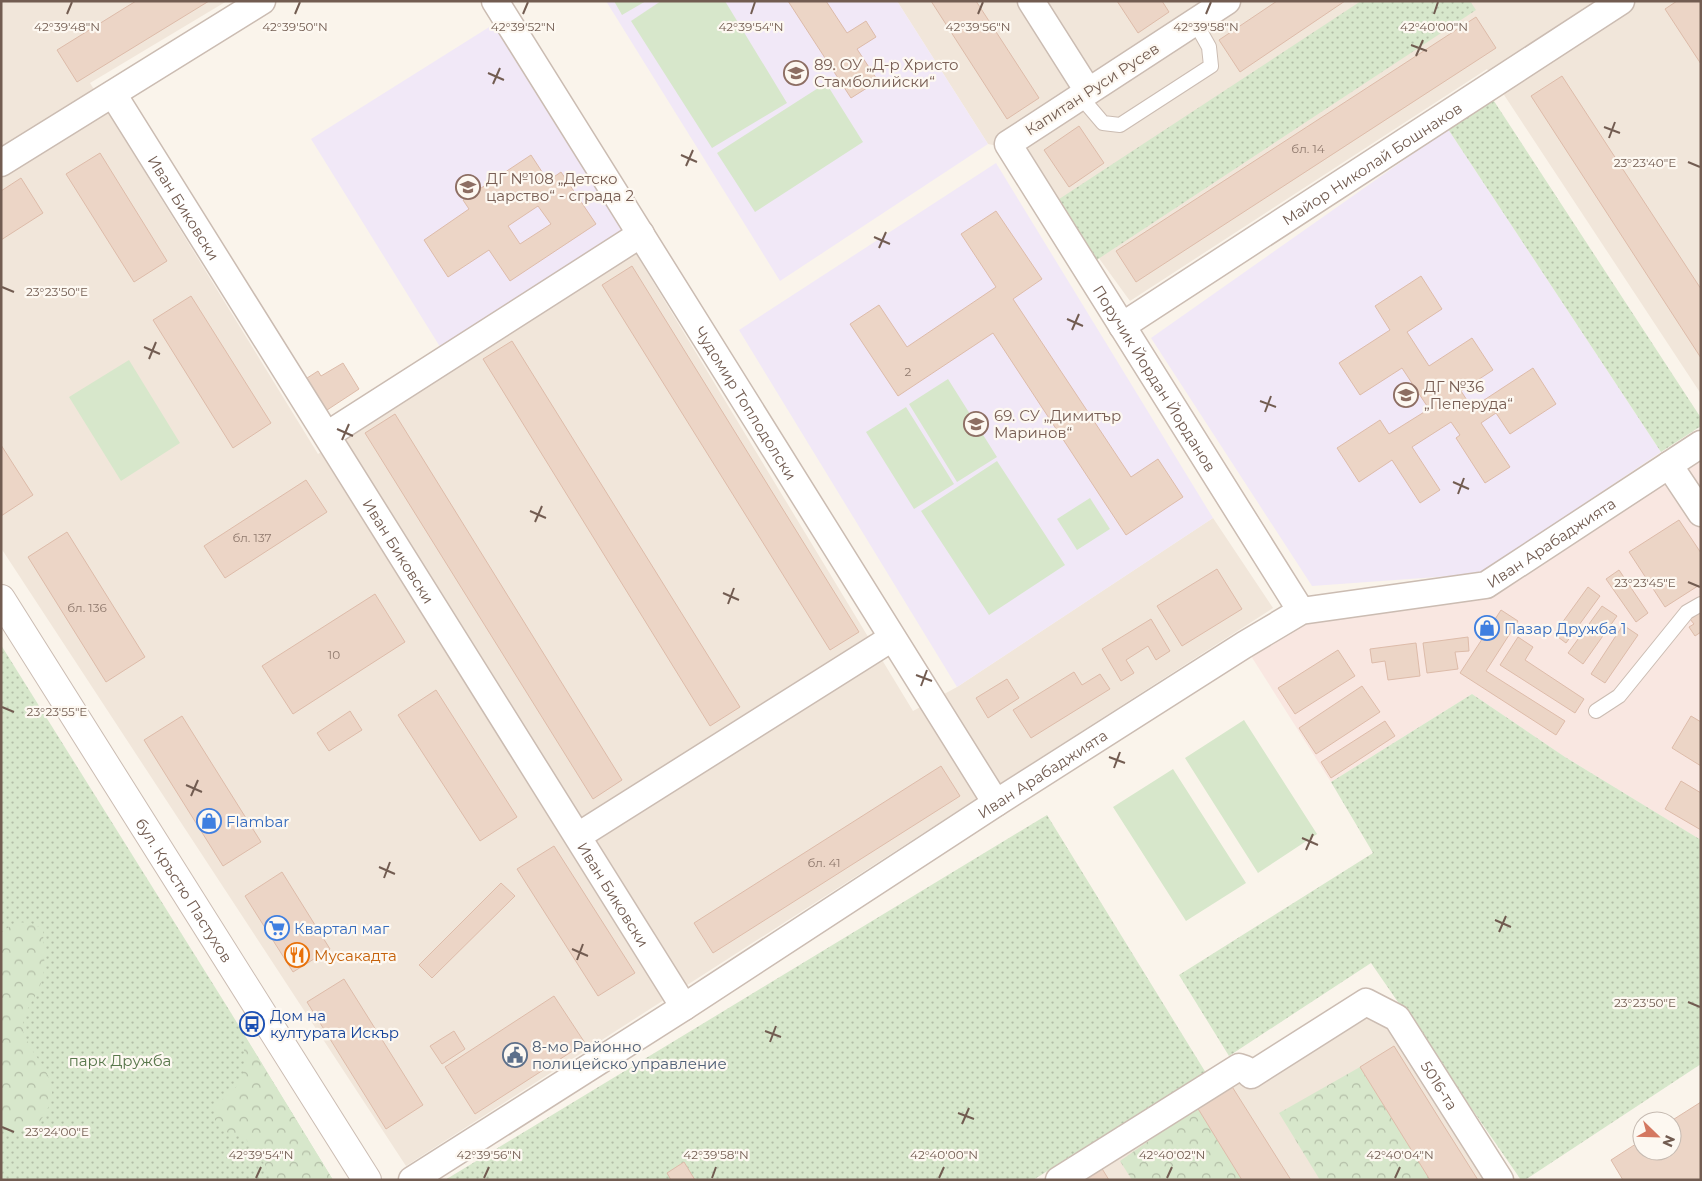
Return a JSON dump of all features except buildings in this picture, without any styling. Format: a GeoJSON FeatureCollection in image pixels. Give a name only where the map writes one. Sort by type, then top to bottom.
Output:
{"type":"FeatureCollection","features":[{"type":"Feature","properties":{"kind":"street"},"geometry":{"type":"LineString","coordinates":[[1,163],[262,1]]}},
{"type":"Feature","properties":{"kind":"street","name":"Чудомир Топлодолски"},"geometry":{"type":"LineString","coordinates":[[495,1],[996,803]]}},
{"type":"Feature","properties":{"kind":"street"},"geometry":{"type":"LineString","coordinates":[[1030,1],[1084,94]]}},
{"type":"Feature","properties":{"kind":"street","name":"Капитан Руси Русев"},"geometry":{"type":"LineString","coordinates":[[1008,144],[1227,1]]}},
{"type":"Feature","properties":{"kind":"street","name":"Майор Николай Бошнаков"},"geometry":{"type":"LineString","coordinates":[[1122,326],[1621,1]]}},
{"type":"Feature","properties":{"kind":"street","name":"Иван Биковски"},"geometry":{"type":"LineString","coordinates":[[112,94],[684,1007]]}},
{"type":"Feature","properties":{"kind":"street","name":"Поручик Йордан Йорданов"},"geometry":{"type":"LineString","coordinates":[[1008,144],[1301,611]]}},
{"type":"Feature","properties":{"kind":"street"},"geometry":{"type":"LineString","coordinates":[[327,436],[641,234]]}},
{"type":"Feature","properties":{"kind":"street","name":"Иван Арабаджията"},"geometry":{"type":"LineString","coordinates":[[412,1180],[684,1007],[996,803],[1244,645],[1301,611],[1486,585],[1701,444]]}},
{"type":"Feature","properties":{"kind":"street"},"geometry":{"type":"LineString","coordinates":[[1669,465],[1701,513]]}},
{"type":"Feature","properties":{"kind":"street","name":"бул. Кръстю Пастухов"},"geometry":{"type":"LineString","coordinates":[[1,599],[367,1180]]}},
{"type":"Feature","properties":{"kind":"street"},"geometry":{"type":"LineString","coordinates":[[578,836],[892,638]]}},
{"type":"Feature","properties":{"kind":"street","name":"5016-та"},"geometry":{"type":"LineString","coordinates":[[1059,1180],[1239,1067],[1245,1069],[1251,1075],[1366,1002],[1397,1018],[1500,1180]]}},
{"type":"Feature","properties":{"kind":"lane"},"geometry":{"type":"LineString","coordinates":[[1084,94],[1103,122],[1120,125],[1145,110],[1211,66],[1209,47],[1195,22]]}},
{"type":"Feature","properties":{"kind":"lane"},"geometry":{"type":"LineString","coordinates":[[1596,711],[1619,696],[1688,612],[1701,604]]}},
{"type":"Feature","properties":{"kind":"shaded area"},"geometry":{"type":"Polygon","coordinates":[[[1,1],[227,1],[90,83],[318,454],[635,252],[913,711],[957,687],[1213,518],[1273,608],[406,1166],[1,548],[1,1]]]}},
{"type":"Feature","properties":{"kind":"shaded area","name":"89. ОУ „Д-р Христо Стамболийски“"},"geometry":{"type":"Polygon","coordinates":[[[606,1],[897,1],[988,144],[780,281],[606,1]]]}},
{"type":"Feature","properties":{"kind":"shaded area"},"geometry":{"type":"Polygon","coordinates":[[[897,1],[1701,1],[1701,394],[1487,69],[1130,301],[1021,151],[988,144],[897,1]]]}},
{"type":"Feature","properties":{"kind":"shaded area","name":"ДГ №108 „Детско царство“ - сграда 2"},"geometry":{"type":"Polygon","coordinates":[[[494,24],[625,235],[442,350],[311,139],[494,24]]]}},
{"type":"Feature","properties":{"kind":"shaded area","name":"ДГ №36 „Пеперуда“"},"geometry":{"type":"Polygon","coordinates":[[[1448,129],[1661,452],[1479,574],[1312,586],[1151,338],[1448,129]]]}},
{"type":"Feature","properties":{"kind":"shaded area","name":"69. СУ „Димитър Маринов“"},"geometry":{"type":"Polygon","coordinates":[[[996,163],[1213,518],[957,687],[739,330],[996,163]]]}},
{"type":"Feature","properties":{"kind":"shaded area","name":"Пазар Дружба 1"},"geometry":{"type":"Polygon","coordinates":[[[1701,444],[1701,840],[1565,757],[1472,694],[1331,782],[1244,645],[1301,611],[1486,585],[1701,444]]]}},
{"type":"Feature","properties":{"kind":"shaded area"},"geometry":{"type":"Polygon","coordinates":[[[1366,1011],[1397,1035],[1490,1180],[1077,1180],[1225,1081],[1366,1011]]]}},
{"type":"Feature","properties":{"kind":"green space"},"geometry":{"type":"Polygon","coordinates":[[[614,1],[646,1],[622,15],[614,1]]]}},
{"type":"Feature","properties":{"kind":"green space"},"geometry":{"type":"Polygon","coordinates":[[[661,1],[725,1],[787,103],[712,148],[631,21],[661,1]]]}},
{"type":"Feature","properties":{"kind":"green space"},"geometry":{"type":"Polygon","coordinates":[[[1361,1],[1470,1],[1476,10],[1086,267],[1047,207],[1361,1]]]}},
{"type":"Feature","properties":{"kind":"green space"},"geometry":{"type":"Polygon","coordinates":[[[826,83],[863,142],[755,212],[717,153],[826,83]]]}},
{"type":"Feature","properties":{"kind":"green space"},"geometry":{"type":"Polygon","coordinates":[[[1492,98],[1701,418],[1701,426],[1661,452],[1448,129],[1492,98]]]}},
{"type":"Feature","properties":{"kind":"green space"},"geometry":{"type":"Polygon","coordinates":[[[129,360],[180,443],[121,481],[69,397],[129,360]]]}},
{"type":"Feature","properties":{"kind":"green space"},"geometry":{"type":"Polygon","coordinates":[[[948,379],[997,457],[957,482],[909,404],[948,379]]]}},
{"type":"Feature","properties":{"kind":"green space"},"geometry":{"type":"Polygon","coordinates":[[[906,407],[954,484],[914,509],[866,432],[906,407]]]}},
{"type":"Feature","properties":{"kind":"green space"},"geometry":{"type":"Polygon","coordinates":[[[997,461],[1065,565],[989,615],[921,511],[997,461]]]}},
{"type":"Feature","properties":{"kind":"green space"},"geometry":{"type":"Polygon","coordinates":[[[1090,498],[1110,529],[1077,550],[1057,519],[1090,498]]]}},
{"type":"Feature","properties":{"kind":"green space","name":"парк Дружба"},"geometry":{"type":"Polygon","coordinates":[[[1,645],[228,1008],[333,1180],[1,1180],[1,645]]]}},
{"type":"Feature","properties":{"kind":"green space"},"geometry":{"type":"Polygon","coordinates":[[[1472,694],[1565,757],[1701,840],[1701,1064],[1525,1180],[1521,1180],[1371,963],[1229,1056],[1179,975],[1373,853],[1331,782],[1472,694]]]}},
{"type":"Feature","properties":{"kind":"green space"},"geometry":{"type":"Polygon","coordinates":[[[1244,720],[1317,834],[1258,873],[1185,758],[1244,720]]]}},
{"type":"Feature","properties":{"kind":"green space"},"geometry":{"type":"Polygon","coordinates":[[[1173,769],[1246,883],[1186,921],[1113,807],[1173,769]]]}},
{"type":"Feature","properties":{"kind":"green space"},"geometry":{"type":"Polygon","coordinates":[[[1047,815],[1206,1073],[1033,1180],[445,1180],[1047,815]]]}},
{"type":"Feature","properties":{"kind":"green space"},"geometry":{"type":"Polygon","coordinates":[[[16,922],[31,923],[43,929],[43,977],[25,1016],[23,1028],[26,1040],[48,1076],[52,1093],[49,1107],[33,1131],[1,1130],[1,933],[16,922]]]}},
{"type":"Feature","properties":{"kind":"green space"},"geometry":{"type":"Polygon","coordinates":[[[244,1035],[333,1180],[272,1180],[264,1163],[245,1138],[228,1133],[215,1120],[214,1107],[238,1085],[244,1069],[244,1035]]]}},
{"type":"Feature","properties":{"kind":"green space"},"geometry":{"type":"Polygon","coordinates":[[[1360,1067],[1430,1180],[1320,1180],[1279,1113],[1360,1067]]]}},
{"type":"Feature","properties":{"kind":"green space"},"geometry":{"type":"Polygon","coordinates":[[[1197,1107],[1242,1180],[1132,1180],[1120,1161],[1197,1107]]]}},
{"type":"Feature","properties":{"kind":"place","name":"89. ОУ „Д-р Христо Стамболийски“"},"geometry":{"type":"Point","coordinates":[796,73]}},
{"type":"Feature","properties":{"kind":"place","name":"ДГ №108 „Детско царство“ - сграда 2"},"geometry":{"type":"Point","coordinates":[468,187]}},
{"type":"Feature","properties":{"kind":"place","name":"ДГ №36 „Пеперуда“"},"geometry":{"type":"Point","coordinates":[1406,395]}},
{"type":"Feature","properties":{"kind":"place","name":"69. СУ „Димитър Маринов“"},"geometry":{"type":"Point","coordinates":[976,424]}},
{"type":"Feature","properties":{"kind":"place","name":"Пазар Дружба 1"},"geometry":{"type":"Point","coordinates":[1487,628]}},
{"type":"Feature","properties":{"kind":"place","name":"Flambar"},"geometry":{"type":"Point","coordinates":[209,821]}},
{"type":"Feature","properties":{"kind":"place","name":"Квартал маг"},"geometry":{"type":"Point","coordinates":[277,928]}},
{"type":"Feature","properties":{"kind":"place","name":"Мусакадта"},"geometry":{"type":"Point","coordinates":[297,955]}},
{"type":"Feature","properties":{"kind":"place","name":"Дом на културата Искър"},"geometry":{"type":"Point","coordinates":[252,1024]}},
{"type":"Feature","properties":{"kind":"place","name":"8-мо Районно полицейско управление"},"geometry":{"type":"Point","coordinates":[515,1055]}}]}
